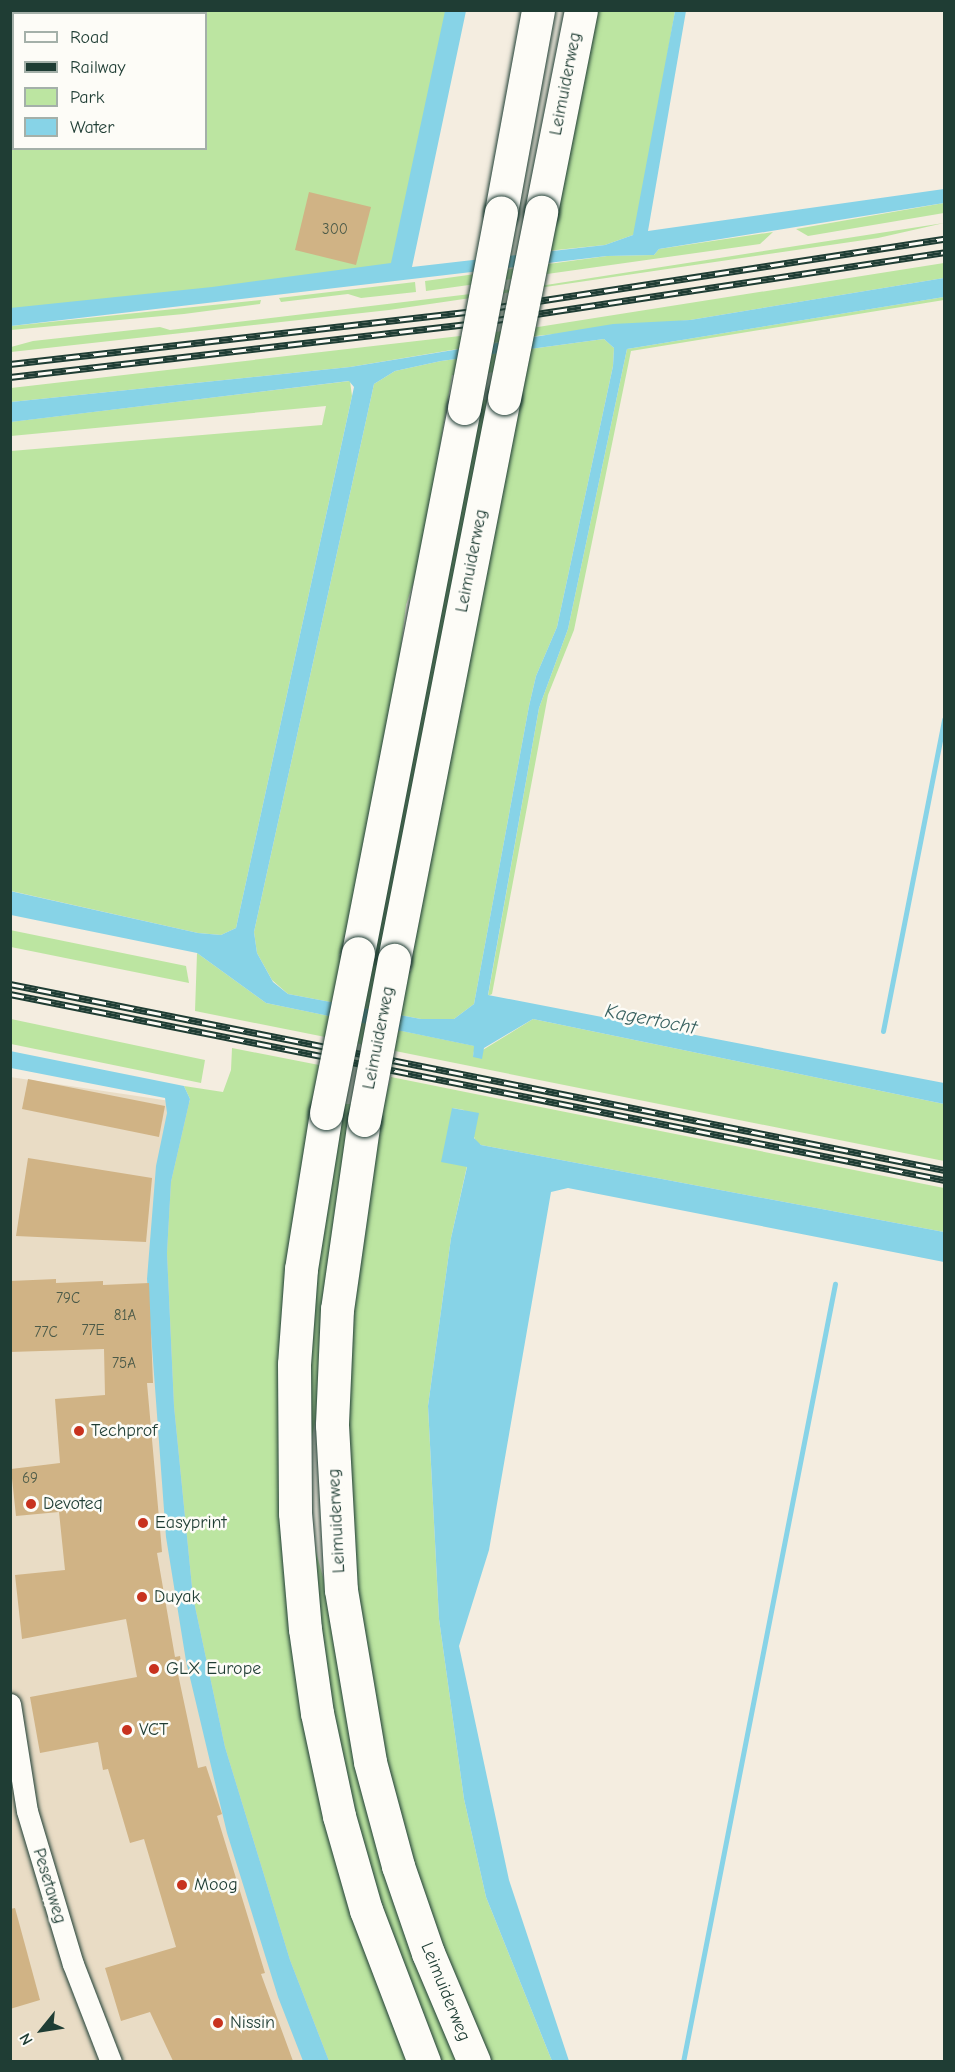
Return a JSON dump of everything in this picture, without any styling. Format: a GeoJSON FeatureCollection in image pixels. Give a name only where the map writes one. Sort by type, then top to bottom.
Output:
{"type":"FeatureCollection","features":[{"type":"Feature","properties":{"kind":"main road","name":"Leimuiderweg"},"geometry":{"type":"LineString","coordinates":[[424,2061],[366,1910],[339,1816],[317,1713],[305,1629],[295,1513],[294,1364],[301,1269],[326,1113],[464,408],[538,10]]}},
{"type":"Feature","properties":{"kind":"main road","name":"Leimuiderweg"},"geometry":{"type":"LineString","coordinates":[[474,2061],[432,1963],[398,1866],[370,1762],[341,1590],[332,1425],[337,1309],[364,1119],[581,10]]}},
{"type":"Feature","properties":{"kind":"street","name":"Pesetaweg"},"geometry":{"type":"LineString","coordinates":[[10,1704],[27,1811],[73,1964],[111,2061]]}},
{"type":"Feature","properties":{"kind":"shaded area"},"geometry":{"type":"Polygon","coordinates":[[[10,1077],[197,1105],[350,2061],[11,2061],[10,1077]]]}},
{"type":"Feature","properties":{"kind":"green space"},"geometry":{"type":"Polygon","coordinates":[[[10,11],[451,11],[392,269],[11,311],[10,11]]]}},
{"type":"Feature","properties":{"kind":"green space"},"geometry":{"type":"Polygon","coordinates":[[[593,11],[675,11],[637,230],[633,235],[605,245],[547,251],[593,11]]]}},
{"type":"Feature","properties":{"kind":"green space"},"geometry":{"type":"Polygon","coordinates":[[[944,203],[944,213],[808,236],[796,229],[944,203]]]}},
{"type":"Feature","properties":{"kind":"green space"},"geometry":{"type":"Polygon","coordinates":[[[944,223],[878,238],[389,310],[11,352],[11,347],[33,341],[160,327],[170,330],[546,285],[944,223]]]}},
{"type":"Feature","properties":{"kind":"green space"},"geometry":{"type":"Polygon","coordinates":[[[773,232],[760,244],[426,291],[425,281],[607,256],[654,255],[659,249],[773,232]]]}},
{"type":"Feature","properties":{"kind":"green space"},"geometry":{"type":"Polygon","coordinates":[[[944,263],[944,278],[690,320],[536,336],[350,367],[11,402],[11,388],[538,327],[944,263]]]}},
{"type":"Feature","properties":{"kind":"green space"},"geometry":{"type":"Polygon","coordinates":[[[415,282],[416,292],[361,298],[348,294],[281,302],[279,298],[415,282]]]}},
{"type":"Feature","properties":{"kind":"green space"},"geometry":{"type":"Polygon","coordinates":[[[944,297],[944,300],[631,351],[574,630],[548,695],[492,994],[488,996],[539,708],[568,629],[627,349],[944,297]]]}},
{"type":"Feature","properties":{"kind":"green space"},"geometry":{"type":"Polygon","coordinates":[[[261,300],[260,304],[184,314],[11,330],[11,326],[261,300]]]}},
{"type":"Feature","properties":{"kind":"green space"},"geometry":{"type":"Polygon","coordinates":[[[604,339],[614,348],[613,366],[557,627],[536,676],[529,706],[474,1004],[454,1019],[421,1019],[288,994],[272,980],[257,953],[254,932],[374,384],[395,371],[441,361],[604,339]],[[527,370],[452,375],[420,563],[406,605],[392,721],[349,939],[339,955],[367,962],[476,402],[496,397],[382,965],[411,971],[415,927],[514,415],[527,370]]]}},
{"type":"Feature","properties":{"kind":"green space"},"geometry":{"type":"Polygon","coordinates":[[[350,381],[352,396],[236,928],[221,935],[198,933],[11,891],[11,451],[322,425],[326,406],[11,436],[10,422],[350,381]]]}},
{"type":"Feature","properties":{"kind":"green space"},"geometry":{"type":"Polygon","coordinates":[[[10,930],[186,966],[189,983],[11,947],[10,930]]]}},
{"type":"Feature","properties":{"kind":"green space"},"geometry":{"type":"Polygon","coordinates":[[[197,953],[266,1003],[475,1046],[473,1056],[533,1019],[944,1104],[944,1161],[195,1011],[197,953]]]}},
{"type":"Feature","properties":{"kind":"green space"},"geometry":{"type":"Polygon","coordinates":[[[11,1019],[205,1060],[201,1083],[11,1044],[11,1019]]]}},
{"type":"Feature","properties":{"kind":"green space"},"geometry":{"type":"Polygon","coordinates":[[[232,1048],[319,1065],[310,1112],[281,1505],[410,2061],[329,2061],[290,1960],[225,1747],[193,1597],[174,1406],[167,1253],[171,1182],[190,1099],[184,1086],[223,1092],[231,1070],[232,1048]]]}},
{"type":"Feature","properties":{"kind":"green space"},"geometry":{"type":"Polygon","coordinates":[[[391,1077],[944,1188],[944,1232],[481,1145],[476,1142],[464,1110],[452,1108],[467,1166],[451,1238],[428,1406],[439,1619],[464,1799],[486,1897],[552,2061],[485,2061],[398,1829],[352,1571],[347,1363],[373,1141],[391,1077]]]}},
{"type":"Feature","properties":{"kind":"green space"},"geometry":{"type":"Polygon","coordinates":[[[340,1104],[355,1104],[325,1376],[311,1441],[304,1349],[340,1104]]]}},
{"type":"Feature","properties":{"kind":"green space"},"geometry":{"type":"Polygon","coordinates":[[[313,1541],[465,2061],[436,2061],[380,1918],[316,1643],[313,1541]]]}},
{"type":"Feature","properties":{"kind":"water"},"geometry":{"type":"Polygon","coordinates":[[[445,11],[466,11],[412,267],[605,245],[633,235],[675,11],[686,11],[648,231],[944,189],[944,203],[659,249],[654,255],[607,256],[11,326],[10,308],[212,287],[391,263],[445,11]]]}},
{"type":"Feature","properties":{"kind":"water"},"geometry":{"type":"Polygon","coordinates":[[[944,278],[944,297],[627,349],[568,629],[539,708],[488,995],[944,1083],[944,1104],[533,1019],[484,1048],[482,1059],[473,1057],[474,1046],[266,1003],[197,953],[11,915],[10,891],[198,933],[221,935],[236,928],[354,387],[349,381],[11,422],[11,402],[350,367],[613,324],[690,320],[944,278]],[[604,339],[441,361],[395,371],[374,384],[254,932],[257,953],[273,982],[288,994],[421,1019],[454,1019],[474,1004],[529,706],[536,676],[557,627],[613,366],[614,348],[604,339]]]}},
{"type":"Feature","properties":{"kind":"water"},"geometry":{"type":"Polygon","coordinates":[[[10,1051],[184,1086],[190,1099],[171,1182],[167,1253],[174,1406],[193,1597],[225,1747],[290,1960],[329,2061],[303,2061],[278,1997],[227,1833],[186,1661],[166,1537],[147,1279],[156,1166],[167,1113],[165,1098],[11,1068],[10,1051]]]}},
{"type":"Feature","properties":{"kind":"water"},"geometry":{"type":"Polygon","coordinates":[[[452,1108],[479,1113],[474,1138],[481,1145],[944,1232],[944,1262],[568,1188],[551,1192],[489,1550],[459,1646],[509,1880],[569,2061],[552,2061],[486,1897],[464,1799],[439,1619],[428,1406],[451,1238],[467,1167],[441,1162],[452,1108]]]}},
{"type":"Feature","properties":{"kind":"building"},"geometry":{"type":"Polygon","coordinates":[[[309,192],[371,207],[356,265],[295,250],[309,192]]]}},
{"type":"Feature","properties":{"kind":"building"},"geometry":{"type":"Polygon","coordinates":[[[28,1079],[165,1106],[159,1137],[22,1109],[28,1079]]]}},
{"type":"Feature","properties":{"kind":"building"},"geometry":{"type":"Polygon","coordinates":[[[28,1158],[152,1178],[146,1242],[16,1236],[28,1158]]]}},
{"type":"Feature","properties":{"kind":"building"},"geometry":{"type":"Polygon","coordinates":[[[56,1279],[56,1283],[103,1281],[103,1285],[149,1283],[153,1383],[147,1383],[162,1552],[157,1553],[175,1657],[180,1656],[183,1673],[178,1674],[198,1768],[206,1766],[222,1814],[217,1816],[265,1973],[261,1974],[293,2061],[173,2061],[150,2012],[121,2021],[105,1968],[176,1947],[144,1839],[130,1843],[108,1769],[103,1770],[98,1742],[40,1753],[30,1697],[137,1677],[126,1619],[22,1639],[15,1575],[65,1570],[59,1512],[16,1516],[11,1469],[60,1463],[55,1399],[105,1395],[104,1349],[10,1352],[10,1281],[56,1279]]]}},
{"type":"Feature","properties":{"kind":"building"},"geometry":{"type":"Polygon","coordinates":[[[15,1908],[40,2000],[10,2009],[10,1909],[15,1908]]]}},
{"type":"Feature","properties":{"kind":"waterway"},"geometry":{"type":"LineString","coordinates":[[10,67],[12,60]]}},
{"type":"Feature","properties":{"kind":"waterway"},"geometry":{"type":"LineString","coordinates":[[883,1031],[944,719]]}},
{"type":"Feature","properties":{"kind":"waterway"},"geometry":{"type":"LineString","coordinates":[[683,2062],[835,1284]]}},
{"type":"Feature","properties":{"kind":"railway"},"geometry":{"type":"LineString","coordinates":[[10,364],[466,312],[944,239]]}},
{"type":"Feature","properties":{"kind":"railway"},"geometry":{"type":"LineString","coordinates":[[10,377],[470,324],[944,252]]}},
{"type":"Feature","properties":{"kind":"railway"},"geometry":{"type":"LineString","coordinates":[[10,984],[944,1170]]}},
{"type":"Feature","properties":{"kind":"railway"},"geometry":{"type":"LineString","coordinates":[[10,994],[944,1180]]}},
{"type":"Feature","properties":{"kind":"place","name":"Techprof"},"geometry":{"type":"Point","coordinates":[79,1431]}},
{"type":"Feature","properties":{"kind":"place","name":"Devoteq"},"geometry":{"type":"Point","coordinates":[31,1504]}},
{"type":"Feature","properties":{"kind":"place","name":"Easyprint"},"geometry":{"type":"Point","coordinates":[143,1523]}},
{"type":"Feature","properties":{"kind":"place","name":"Duyak"},"geometry":{"type":"Point","coordinates":[142,1597]}},
{"type":"Feature","properties":{"kind":"place","name":"GLX Europe"},"geometry":{"type":"Point","coordinates":[154,1669]}},
{"type":"Feature","properties":{"kind":"place","name":"VCT"},"geometry":{"type":"Point","coordinates":[127,1730]}},
{"type":"Feature","properties":{"kind":"place","name":"Moog"},"geometry":{"type":"Point","coordinates":[182,1885]}},
{"type":"Feature","properties":{"kind":"place","name":"Nissin"},"geometry":{"type":"Point","coordinates":[218,2023]}},
{"type":"Feature","properties":{"kind":"water label","name":"Kagertocht"},"geometry":{"type":"Point","coordinates":[651,1019]}}]}
